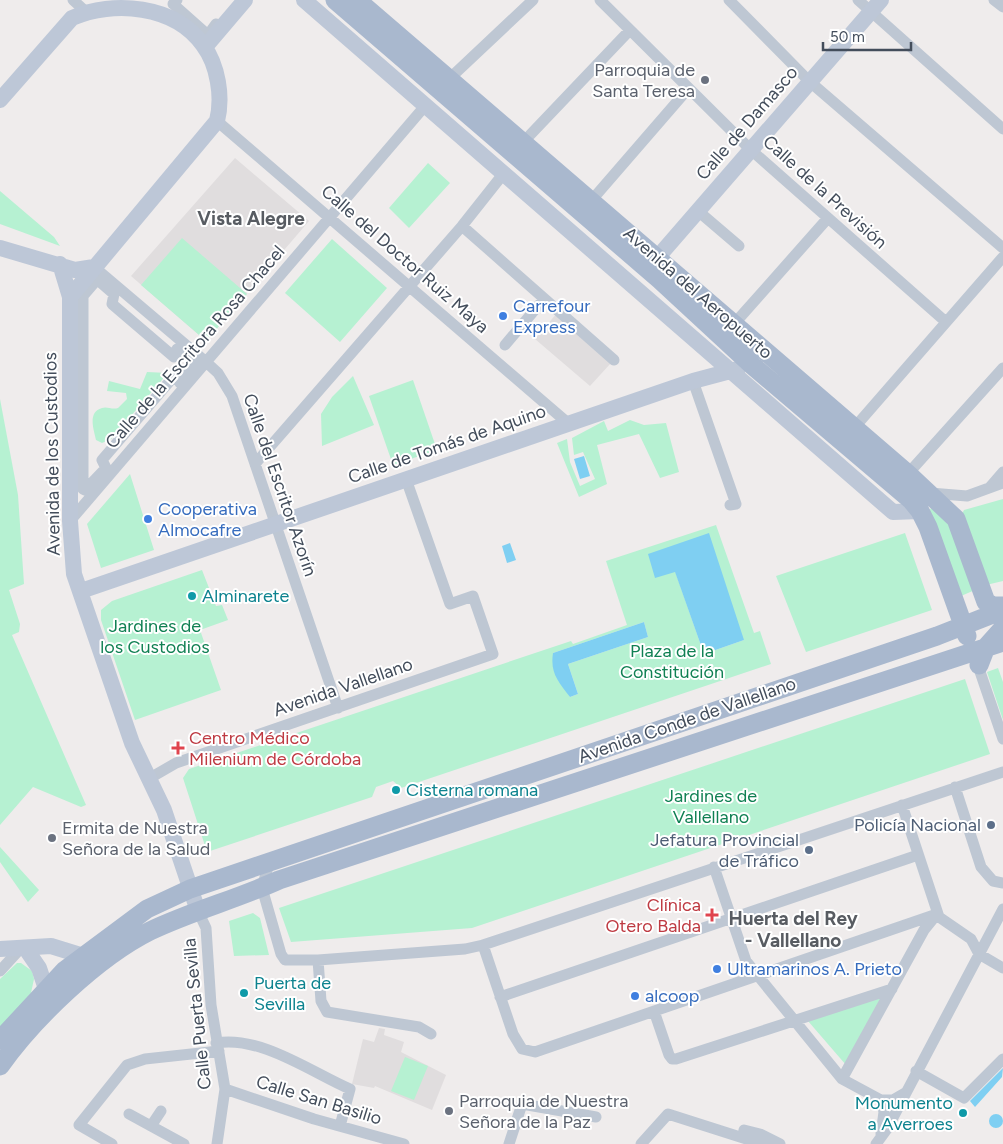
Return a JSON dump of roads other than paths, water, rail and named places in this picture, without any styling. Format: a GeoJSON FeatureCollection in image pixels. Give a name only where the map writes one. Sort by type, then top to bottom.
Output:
{"type":"FeatureCollection","features":[{"type":"Feature","properties":{"kind":"main road","name":"Avenida del Aeropuerto"},"geometry":{"type":"LineString","coordinates":[[334,0],[659,279],[753,366],[897,488],[920,511],[964,626],[990,646]]}},
{"type":"Feature","properties":{"kind":"main road","name":"Avenida del Aeropuerto"},"geometry":{"type":"LineString","coordinates":[[357,0],[929,493],[956,519],[994,604]]}},
{"type":"Feature","properties":{"kind":"main road"},"geometry":{"type":"LineString","coordinates":[[964,626],[994,604]]}},
{"type":"Feature","properties":{"kind":"main road"},"geometry":{"type":"LineString","coordinates":[[964,626],[1003,610]]}},
{"type":"Feature","properties":{"kind":"main road","name":"Avenida Conde de Vallellano"},"geometry":{"type":"LineString","coordinates":[[840,696],[909,660],[946,647],[964,626]]}},
{"type":"Feature","properties":{"kind":"main road","name":"Avenida Conde de Vallellano"},"geometry":{"type":"LineString","coordinates":[[0,1040],[46,990],[84,956],[147,909],[190,889],[964,626]]}},
{"type":"Feature","properties":{"kind":"main road","name":"Avenida Conde de Vallellano"},"geometry":{"type":"LineString","coordinates":[[0,1066],[59,1000],[103,962],[150,932],[198,911],[262,888],[990,646]]}},
{"type":"Feature","properties":{"kind":"street"},"geometry":{"type":"LineString","coordinates":[[177,0],[173,4],[208,35],[237,0]]}},
{"type":"Feature","properties":{"kind":"street"},"geometry":{"type":"LineString","coordinates":[[205,46],[245,0]]}},
{"type":"Feature","properties":{"kind":"street","name":"Avenida del Aeropuerto"},"geometry":{"type":"LineString","coordinates":[[304,0],[732,370],[893,512],[920,511]]}},
{"type":"Feature","properties":{"kind":"street"},"geometry":{"type":"LineString","coordinates":[[448,80],[533,0]]}},
{"type":"Feature","properties":{"kind":"street","name":"Calle de la Previsión"},"geometry":{"type":"LineString","coordinates":[[600,0],[752,150],[946,322]]}},
{"type":"Feature","properties":{"kind":"street"},"geometry":{"type":"LineString","coordinates":[[729,0],[809,81],[1003,248]]}},
{"type":"Feature","properties":{"kind":"street"},"geometry":{"type":"LineString","coordinates":[[858,0],[870,13],[1003,128]]}},
{"type":"Feature","properties":{"kind":"street","name":"Calle de Damasco"},"geometry":{"type":"LineString","coordinates":[[658,258],[809,81],[881,0]]}},
{"type":"Feature","properties":{"kind":"street"},"geometry":{"type":"LineString","coordinates":[[994,0],[1003,8]]}},
{"type":"Feature","properties":{"kind":"street"},"geometry":{"type":"LineString","coordinates":[[0,100],[72,18],[78,5],[117,1],[163,4],[205,46],[219,90],[220,103],[217,122],[70,297]]}},
{"type":"Feature","properties":{"kind":"street"},"geometry":{"type":"LineString","coordinates":[[530,135],[630,30]]}},
{"type":"Feature","properties":{"kind":"street"},"geometry":{"type":"LineString","coordinates":[[591,201],[688,88]]}},
{"type":"Feature","properties":{"kind":"street","name":"Calle de la Escritora Rosa Chacel"},"geometry":{"type":"LineString","coordinates":[[70,521],[426,106]]}},
{"type":"Feature","properties":{"kind":"street","name":"Calle del Doctor Ruiz Maya"},"geometry":{"type":"LineString","coordinates":[[217,122],[569,424]]}},
{"type":"Feature","properties":{"kind":"street"},"geometry":{"type":"LineString","coordinates":[[255,464],[462,226],[504,173]]}},
{"type":"Feature","properties":{"kind":"street"},"geometry":{"type":"LineString","coordinates":[[698,211],[739,246]]}},
{"type":"Feature","properties":{"kind":"street"},"geometry":{"type":"LineString","coordinates":[[734,324],[828,218]]}},
{"type":"Feature","properties":{"kind":"street"},"geometry":{"type":"LineString","coordinates":[[462,226],[614,360]]}},
{"type":"Feature","properties":{"kind":"street"},"geometry":{"type":"LineString","coordinates":[[0,248],[60,264],[75,270],[94,267]]}},
{"type":"Feature","properties":{"kind":"street"},"geometry":{"type":"LineString","coordinates":[[854,428],[1003,257]]}},
{"type":"Feature","properties":{"kind":"street"},"geometry":{"type":"LineString","coordinates":[[658,258],[659,279]]}},
{"type":"Feature","properties":{"kind":"street","name":"Avenida de los Custodios"},"geometry":{"type":"LineString","coordinates":[[60,264],[70,297],[70,521],[74,574],[132,743],[139,762],[150,778],[164,810],[190,889]]}},
{"type":"Feature","properties":{"kind":"street","name":"Calle del Escritor Azorín"},"geometry":{"type":"LineString","coordinates":[[94,267],[206,362],[218,374],[232,396],[338,708]]}},
{"type":"Feature","properties":{"kind":"street"},"geometry":{"type":"LineString","coordinates":[[99,281],[114,294],[112,304],[174,358],[177,349],[190,359],[193,366],[180,383],[176,374],[102,460],[106,468],[88,490],[83,489],[83,296],[95,282],[99,281]]}},
{"type":"Feature","properties":{"kind":"street"},"geometry":{"type":"LineString","coordinates":[[505,345],[544,299]]}},
{"type":"Feature","properties":{"kind":"street","name":"Calle de Tomás de Aquino"},"geometry":{"type":"LineString","coordinates":[[80,591],[694,381],[732,370],[753,366],[770,366],[806,396],[821,400]]}},
{"type":"Feature","properties":{"kind":"street"},"geometry":{"type":"LineString","coordinates":[[914,467],[1003,368]]}},
{"type":"Feature","properties":{"kind":"street"},"geometry":{"type":"LineString","coordinates":[[694,381],[736,504],[730,505]]}},
{"type":"Feature","properties":{"kind":"street"},"geometry":{"type":"LineString","coordinates":[[989,488],[1003,472]]}},
{"type":"Feature","properties":{"kind":"street","name":"Avenida Vallellano"},"geometry":{"type":"LineString","coordinates":[[150,778],[176,763],[494,654],[473,596],[450,604],[406,479]]}},
{"type":"Feature","properties":{"kind":"street"},"geometry":{"type":"LineString","coordinates":[[929,493],[960,496],[1003,483]]}},
{"type":"Feature","properties":{"kind":"street"},"geometry":{"type":"LineString","coordinates":[[990,646],[1003,739]]}},
{"type":"Feature","properties":{"kind":"street"},"geometry":{"type":"LineString","coordinates":[[273,860],[267,870],[262,888],[281,954],[285,960],[318,960],[465,949],[483,945],[902,804],[1003,772]]}},
{"type":"Feature","properties":{"kind":"street"},"geometry":{"type":"LineString","coordinates":[[955,787],[981,867],[993,881],[1003,883]]}},
{"type":"Feature","properties":{"kind":"street"},"geometry":{"type":"LineString","coordinates":[[902,804],[937,914],[942,920],[971,939],[979,954],[1003,968]]}},
{"type":"Feature","properties":{"kind":"street"},"geometry":{"type":"LineString","coordinates":[[500,997],[918,855]]}},
{"type":"Feature","properties":{"kind":"street"},"geometry":{"type":"LineString","coordinates":[[714,867],[746,962],[842,1079],[881,1100],[893,1100],[905,1093]]}},
{"type":"Feature","properties":{"kind":"street"},"geometry":{"type":"LineString","coordinates":[[190,889],[198,911]]}},
{"type":"Feature","properties":{"kind":"street"},"geometry":{"type":"LineString","coordinates":[[878,1140],[887,1129],[1003,909]]}},
{"type":"Feature","properties":{"kind":"street","name":"Calle Puerta Sevilla"},"geometry":{"type":"LineString","coordinates":[[198,911],[206,928],[218,1047],[225,1089],[217,1144]]}},
{"type":"Feature","properties":{"kind":"street"},"geometry":{"type":"LineString","coordinates":[[483,945],[518,1044],[530,1052],[937,914]]}},
{"type":"Feature","properties":{"kind":"street"},"geometry":{"type":"LineString","coordinates":[[842,1079],[924,930],[937,914]]}},
{"type":"Feature","properties":{"kind":"street"},"geometry":{"type":"LineString","coordinates":[[0,949],[50,946],[103,962]]}},
{"type":"Feature","properties":{"kind":"street"},"geometry":{"type":"LineString","coordinates":[[0,971],[23,949]]}},
{"type":"Feature","properties":{"kind":"street"},"geometry":{"type":"LineString","coordinates":[[23,949],[38,968],[46,990]]}},
{"type":"Feature","properties":{"kind":"street"},"geometry":{"type":"LineString","coordinates":[[318,960],[321,1002],[327,1012],[419,1026],[431,1034]]}},
{"type":"Feature","properties":{"kind":"street"},"geometry":{"type":"LineString","coordinates":[[654,1011],[672,1059],[792,1019],[892,989]]}},
{"type":"Feature","properties":{"kind":"street"},"geometry":{"type":"LineString","coordinates":[[112,1144],[79,1125],[127,1065],[145,1059],[244,1042],[292,1060],[350,1089],[340,1126]]}},
{"type":"Feature","properties":{"kind":"street"},"geometry":{"type":"LineString","coordinates":[[916,1071],[964,1098],[1003,1059]]}},
{"type":"Feature","properties":{"kind":"street","name":"Calle San Basilio"},"geometry":{"type":"LineString","coordinates":[[225,1089],[340,1126],[404,1144]]}},
{"type":"Feature","properties":{"kind":"street"},"geometry":{"type":"LineString","coordinates":[[878,1140],[884,1112],[881,1100]]}},
{"type":"Feature","properties":{"kind":"street"},"geometry":{"type":"LineString","coordinates":[[510,1144],[522,1104],[596,1117]]}},
{"type":"Feature","properties":{"kind":"street"},"geometry":{"type":"LineString","coordinates":[[151,1126],[161,1111]]}},
{"type":"Feature","properties":{"kind":"street"},"geometry":{"type":"LineString","coordinates":[[129,1114],[184,1144]]}},
{"type":"Feature","properties":{"kind":"street"},"geometry":{"type":"LineString","coordinates":[[641,1144],[668,1114],[762,1144]]}},
{"type":"Feature","properties":{"kind":"street"},"geometry":{"type":"LineString","coordinates":[[722,1123],[760,1134],[780,1144]]}},
{"type":"Feature","properties":{"kind":"water"},"geometry":{"type":"Polygon","coordinates":[[[584,456],[590,476],[580,479],[574,459],[584,456]]]}},
{"type":"Feature","properties":{"kind":"water"},"geometry":{"type":"Polygon","coordinates":[[[709,533],[744,640],[704,654],[675,572],[655,578],[648,554],[709,533]]]}},
{"type":"Feature","properties":{"kind":"water"},"geometry":{"type":"Polygon","coordinates":[[[510,543],[516,560],[507,563],[502,546],[510,543]]]}},
{"type":"Feature","properties":{"kind":"water"},"geometry":{"type":"Polygon","coordinates":[[[644,622],[648,637],[568,664],[578,694],[570,697],[554,671],[553,653],[644,622]]]}},
{"type":"Feature","properties":{"kind":"water"},"geometry":{"type":"Polygon","coordinates":[[[1003,1068],[1002,1077],[975,1107],[970,1101],[1003,1068]]]}},
{"type":"Feature","properties":{"kind":"water"},"geometry":{"type":"Polygon","coordinates":[[[996,1114],[1001,1116],[1003,1121],[1001,1126],[996,1128],[991,1126],[989,1121],[991,1116],[996,1114]]]}},
{"type":"Feature","properties":{"kind":"place","name":"Parroquia de Santa Teresa"},"geometry":{"type":"Point","coordinates":[705,80]}},
{"type":"Feature","properties":{"kind":"place","name":"Carrefour Express"},"geometry":{"type":"Point","coordinates":[503,316]}},
{"type":"Feature","properties":{"kind":"place","name":"Cooperativa Almocafre"},"geometry":{"type":"Point","coordinates":[148,519]}},
{"type":"Feature","properties":{"kind":"place","name":"Alminarete"},"geometry":{"type":"Point","coordinates":[192,596]}},
{"type":"Feature","properties":{"kind":"place","name":"Centro Médico Milenium de Córdoba"},"geometry":{"type":"Point","coordinates":[178,748]}},
{"type":"Feature","properties":{"kind":"place","name":"Cisterna romana"},"geometry":{"type":"Point","coordinates":[396,790]}},
{"type":"Feature","properties":{"kind":"place","name":"Policía Nacional"},"geometry":{"type":"Point","coordinates":[991,825]}},
{"type":"Feature","properties":{"kind":"place","name":"Ermita de Nuestra Señora de la Salud"},"geometry":{"type":"Point","coordinates":[52,838]}},
{"type":"Feature","properties":{"kind":"place","name":"Jefatura Provincial de Tráfico"},"geometry":{"type":"Point","coordinates":[809,850]}},
{"type":"Feature","properties":{"kind":"place","name":"Clínica Otero Balda"},"geometry":{"type":"Point","coordinates":[712,915]}},
{"type":"Feature","properties":{"kind":"place","name":"Ultramarinos A. Prieto"},"geometry":{"type":"Point","coordinates":[717,969]}},
{"type":"Feature","properties":{"kind":"place","name":"Puerta de Sevilla"},"geometry":{"type":"Point","coordinates":[244,993]}},
{"type":"Feature","properties":{"kind":"place","name":"alcoop"},"geometry":{"type":"Point","coordinates":[635,996]}},
{"type":"Feature","properties":{"kind":"place","name":"Parroquia de Nuestra Señora de la Paz"},"geometry":{"type":"Point","coordinates":[449,1111]}},
{"type":"Feature","properties":{"kind":"place","name":"Monumento a Averroes"},"geometry":{"type":"Point","coordinates":[963,1113]}},
{"type":"Feature","properties":{"kind":"district","name":"Vista Alegre"},"geometry":{"type":"Point","coordinates":[251,218]}},
{"type":"Feature","properties":{"kind":"district","name":"Huerta del Rey - Vallellano"},"geometry":{"type":"Point","coordinates":[793,929]}},
{"type":"Feature","properties":{"kind":"park label","name":"Jardines de los Custodios"},"geometry":{"type":"Point","coordinates":[155,636]}},
{"type":"Feature","properties":{"kind":"park label","name":"Plaza de la Constitución"},"geometry":{"type":"Point","coordinates":[672,661]}},
{"type":"Feature","properties":{"kind":"park label","name":"Jardines de Vallellano"},"geometry":{"type":"Point","coordinates":[711,806]}}]}
